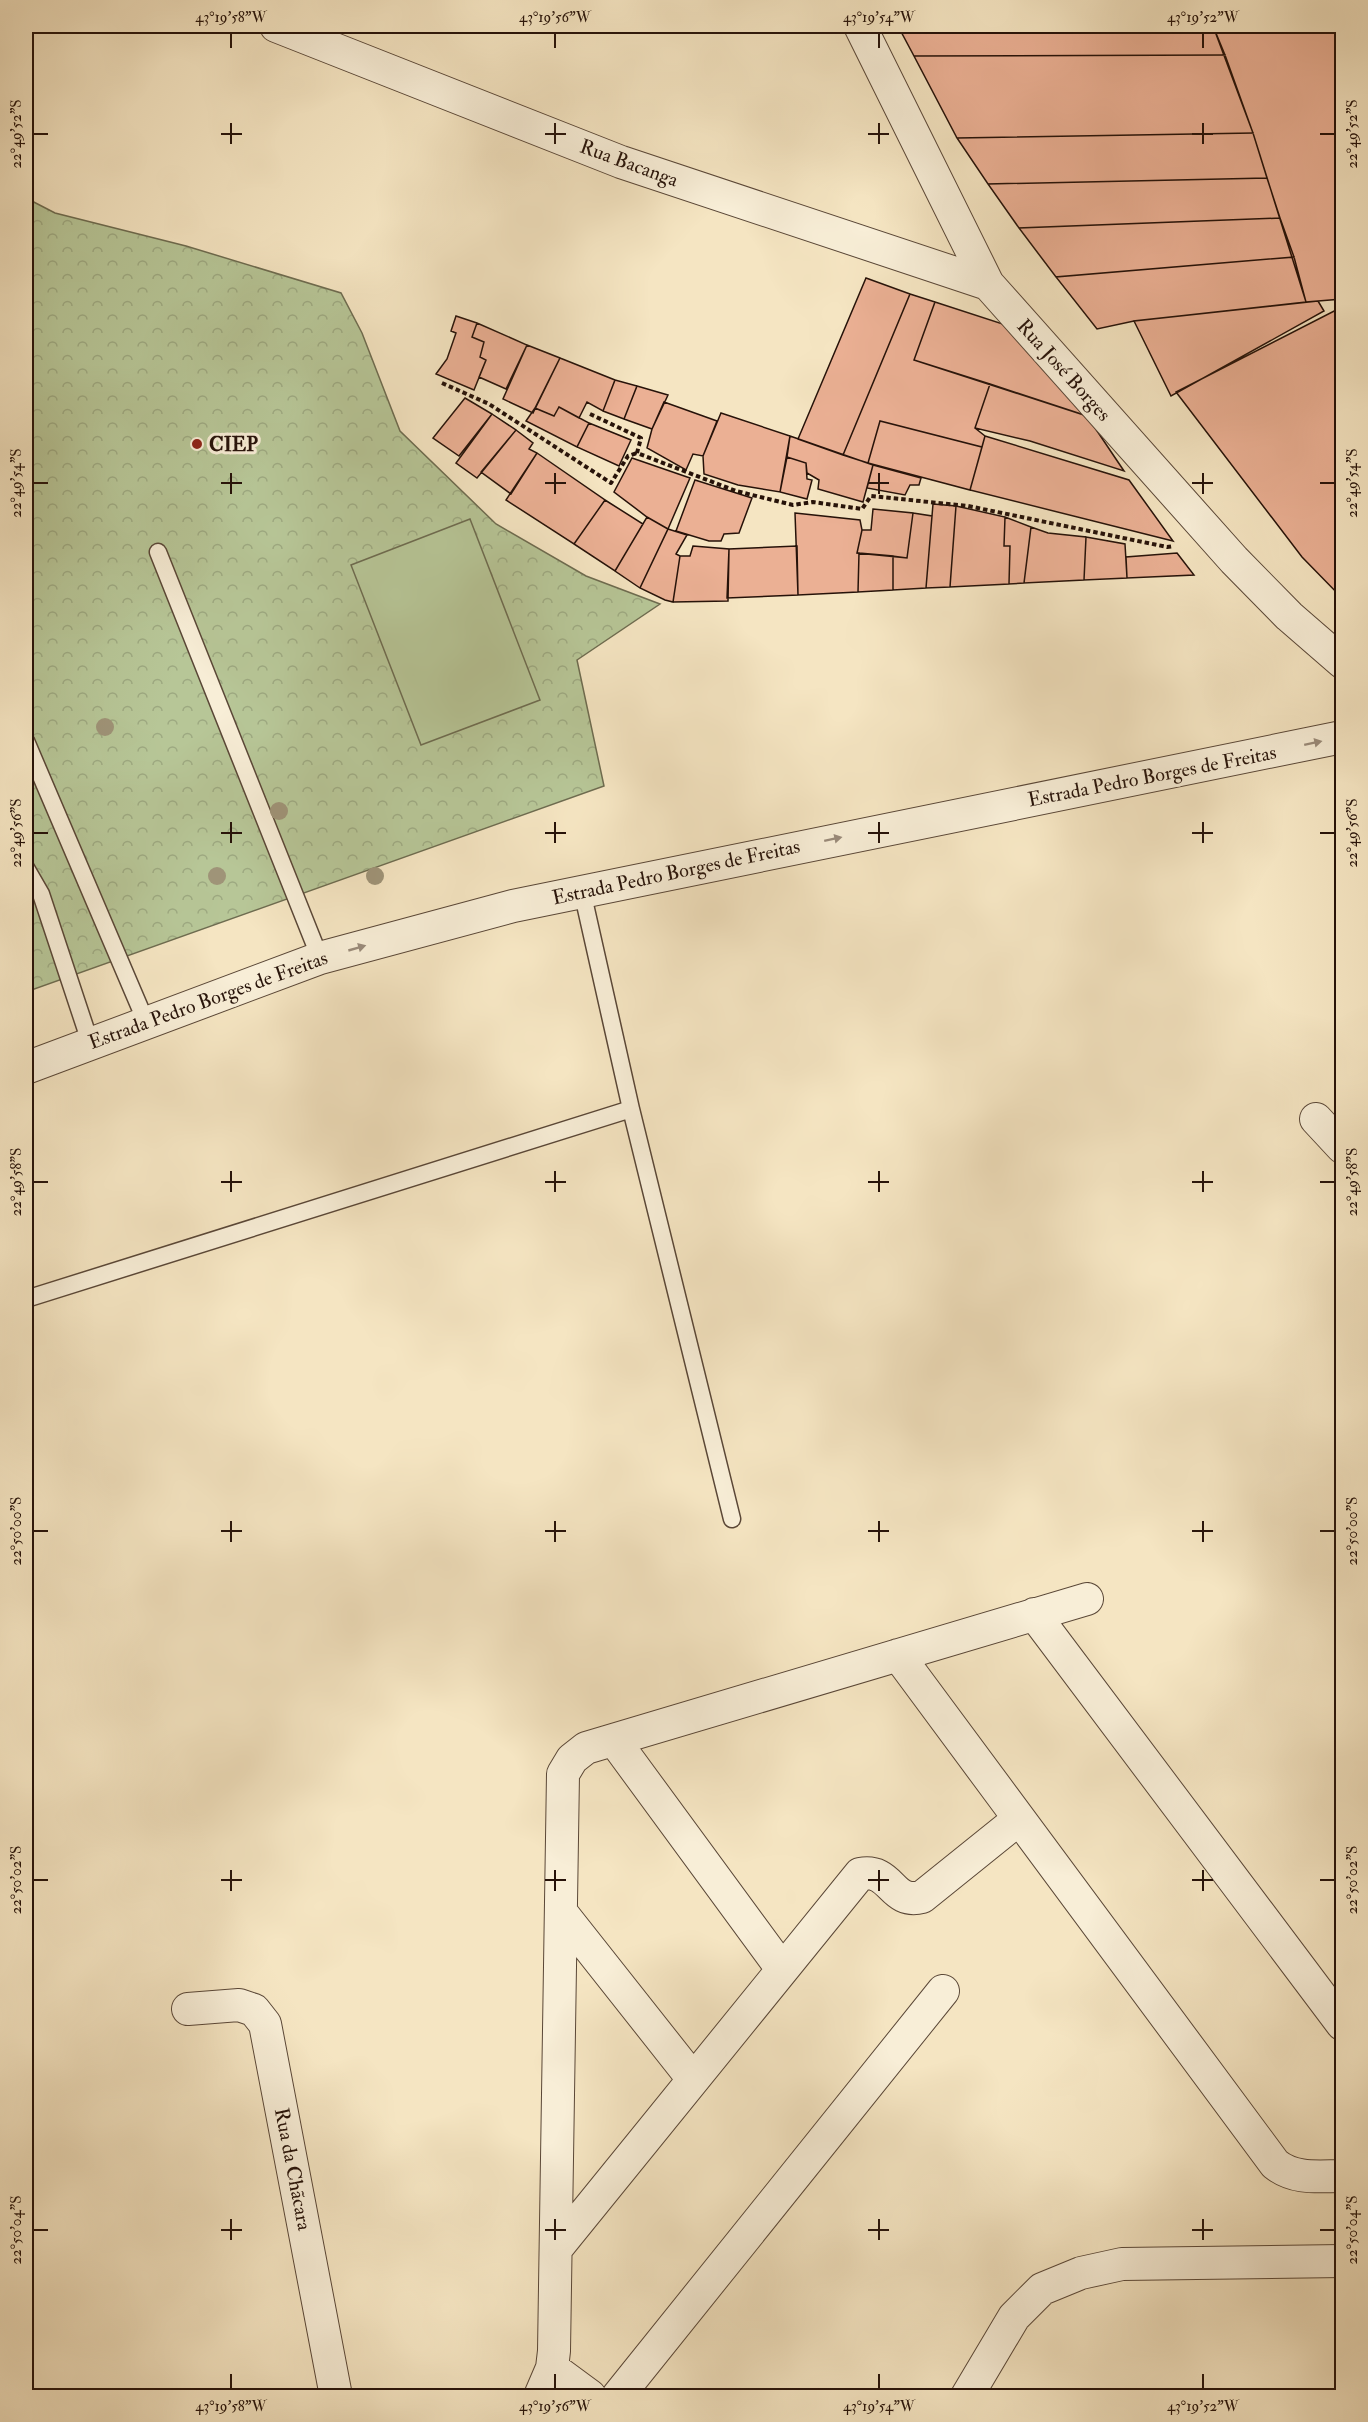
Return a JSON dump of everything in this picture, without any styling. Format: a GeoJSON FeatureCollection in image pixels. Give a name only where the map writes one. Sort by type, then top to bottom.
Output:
{"type":"FeatureCollection","features":[{"type":"Feature","properties":{"kind":"street","name":"Rua Bacanga"},"geometry":{"type":"LineString","coordinates":[[276,26],[621,162],[988,284]]}},
{"type":"Feature","properties":{"kind":"street","name":"Rua José Borges"},"geometry":{"type":"LineString","coordinates":[[860,26],[988,284],[1216,540],[1289,616],[1342,662]]}},
{"type":"Feature","properties":{"kind":"street","name":"Estrada Pedro Borges de Freitas"},"geometry":{"type":"LineString","coordinates":[[26,1068],[90,1042],[320,958],[513,906],[1342,737]]}},
{"type":"Feature","properties":{"kind":"street"},"geometry":{"type":"LineString","coordinates":[[1316,1119],[1342,1147]]}},
{"type":"Feature","properties":{"kind":"street"},"geometry":{"type":"LineString","coordinates":[[540,2397],[552,2368],[554,2351],[563,1774],[572,1759],[586,1748],[1087,1599]]}},
{"type":"Feature","properties":{"kind":"street"},"geometry":{"type":"LineString","coordinates":[[1034,1614],[1342,2025]]}},
{"type":"Feature","properties":{"kind":"street"},"geometry":{"type":"LineString","coordinates":[[898,1655],[1275,2164],[1285,2172],[1297,2176],[1342,2176]]}},
{"type":"Feature","properties":{"kind":"street"},"geometry":{"type":"LineString","coordinates":[[614,1740],[782,1969]]}},
{"type":"Feature","properties":{"kind":"street"},"geometry":{"type":"LineString","coordinates":[[556,2249],[860,1874],[870,1872],[879,1875],[903,1897],[912,1899],[922,1897],[1019,1819]]}},
{"type":"Feature","properties":{"kind":"street"},"geometry":{"type":"LineString","coordinates":[[561,1912],[693,2079]]}},
{"type":"Feature","properties":{"kind":"street"},"geometry":{"type":"LineString","coordinates":[[618,2397],[943,1991]]}},
{"type":"Feature","properties":{"kind":"street","name":"Rua da Chãcara"},"geometry":{"type":"LineString","coordinates":[[188,2009],[239,2006],[254,2010],[265,2024],[336,2397]]}},
{"type":"Feature","properties":{"kind":"street"},"geometry":{"type":"LineString","coordinates":[[966,2397],[1014,2317],[1042,2289],[1081,2273],[1122,2264],[1342,2261]]}},
{"type":"Feature","properties":{"kind":"street"},"geometry":{"type":"LineString","coordinates":[[552,2368],[590,2397]]}},
{"type":"Feature","properties":{"kind":"lane"},"geometry":{"type":"LineString","coordinates":[[158,552],[320,958]]}},
{"type":"Feature","properties":{"kind":"lane"},"geometry":{"type":"LineString","coordinates":[[26,741],[146,1022]]}},
{"type":"Feature","properties":{"kind":"lane"},"geometry":{"type":"LineString","coordinates":[[26,868],[41,894],[90,1042]]}},
{"type":"Feature","properties":{"kind":"lane"},"geometry":{"type":"LineString","coordinates":[[582,891],[631,1109],[732,1520]]}},
{"type":"Feature","properties":{"kind":"lane"},"geometry":{"type":"LineString","coordinates":[[26,1299],[631,1109]]}},
{"type":"Feature","properties":{"kind":"path"},"geometry":{"type":"LineString","coordinates":[[442,383],[489,404],[611,483],[628,456],[637,453],[736,491],[793,506],[813,502],[862,509],[870,496],[968,506],[1167,547],[1216,540]]}},
{"type":"Feature","properties":{"kind":"path"},"geometry":{"type":"LineString","coordinates":[[590,414],[642,438],[637,453]]}},
{"type":"Feature","properties":{"kind":"green space"},"geometry":{"type":"Polygon","coordinates":[[[26,198],[55,213],[186,246],[341,293],[362,333],[400,431],[496,524],[586,576],[660,604],[577,660],[604,786],[26,992],[26,198]]]}},
{"type":"Feature","properties":{"kind":"green space"},"geometry":{"type":"Polygon","coordinates":[[[470,519],[540,700],[421,745],[351,565],[470,519]]]}},
{"type":"Feature","properties":{"kind":"building"},"geometry":{"type":"Polygon","coordinates":[[[898,26],[1213,26],[1225,55],[914,56],[898,26]]]}},
{"type":"Feature","properties":{"kind":"building"},"geometry":{"type":"Polygon","coordinates":[[[1213,26],[1342,26],[1342,299],[1306,302],[1253,133],[1213,26]]]}},
{"type":"Feature","properties":{"kind":"building"},"geometry":{"type":"Polygon","coordinates":[[[1225,55],[1253,133],[957,138],[914,56],[1225,55]]]}},
{"type":"Feature","properties":{"kind":"building"},"geometry":{"type":"Polygon","coordinates":[[[1253,133],[1267,178],[988,184],[957,138],[1253,133]]]}},
{"type":"Feature","properties":{"kind":"building"},"geometry":{"type":"Polygon","coordinates":[[[1267,178],[1280,218],[1019,228],[988,184],[1267,178]]]}},
{"type":"Feature","properties":{"kind":"building"},"geometry":{"type":"Polygon","coordinates":[[[1280,218],[1294,257],[1056,277],[1019,228],[1280,218]]]}},
{"type":"Feature","properties":{"kind":"building"},"geometry":{"type":"Polygon","coordinates":[[[1294,257],[1306,302],[1134,321],[1097,329],[1056,277],[1294,257]]]}},
{"type":"Feature","properties":{"kind":"building"},"geometry":{"type":"Polygon","coordinates":[[[866,278],[910,294],[843,455],[798,439],[866,278]]]}},
{"type":"Feature","properties":{"kind":"building"},"geometry":{"type":"Polygon","coordinates":[[[910,294],[935,302],[914,360],[990,384],[975,428],[985,436],[982,447],[880,421],[868,463],[843,455],[910,294]]]}},
{"type":"Feature","properties":{"kind":"building"},"geometry":{"type":"Polygon","coordinates":[[[1318,301],[1324,311],[1171,396],[1134,321],[1318,301]]]}},
{"type":"Feature","properties":{"kind":"building"},"geometry":{"type":"Polygon","coordinates":[[[935,302],[1024,331],[1087,416],[914,360],[935,302]]]}},
{"type":"Feature","properties":{"kind":"building"},"geometry":{"type":"Polygon","coordinates":[[[1342,307],[1342,598],[1302,557],[1176,392],[1342,307]]]}},
{"type":"Feature","properties":{"kind":"building"},"geometry":{"type":"Polygon","coordinates":[[[456,316],[477,323],[472,337],[484,342],[480,357],[486,360],[474,390],[436,374],[447,359],[456,333],[451,331],[456,316]]]}},
{"type":"Feature","properties":{"kind":"building"},"geometry":{"type":"Polygon","coordinates":[[[477,323],[527,345],[506,389],[479,377],[486,360],[480,357],[484,342],[472,337],[477,323]]]}},
{"type":"Feature","properties":{"kind":"building"},"geometry":{"type":"Polygon","coordinates":[[[527,345],[560,358],[533,413],[503,399],[527,345]]]}},
{"type":"Feature","properties":{"kind":"building"},"geometry":{"type":"Polygon","coordinates":[[[560,358],[615,380],[603,411],[587,402],[579,418],[559,407],[554,416],[535,408],[560,358]]]}},
{"type":"Feature","properties":{"kind":"building"},"geometry":{"type":"Polygon","coordinates":[[[615,380],[637,386],[624,419],[603,411],[615,380]]]}},
{"type":"Feature","properties":{"kind":"building"},"geometry":{"type":"Polygon","coordinates":[[[990,384],[1087,416],[1124,471],[1030,441],[975,428],[990,384]]]}},
{"type":"Feature","properties":{"kind":"building"},"geometry":{"type":"Polygon","coordinates":[[[637,386],[668,395],[652,429],[624,419],[637,386]]]}},
{"type":"Feature","properties":{"kind":"building"},"geometry":{"type":"Polygon","coordinates":[[[465,398],[492,414],[459,456],[433,438],[465,398]]]}},
{"type":"Feature","properties":{"kind":"building"},"geometry":{"type":"Polygon","coordinates":[[[664,402],[717,421],[703,456],[693,454],[686,470],[647,448],[652,429],[664,402]]]}},
{"type":"Feature","properties":{"kind":"building"},"geometry":{"type":"Polygon","coordinates":[[[559,407],[589,423],[577,447],[526,421],[535,408],[554,416],[559,407]]]}},
{"type":"Feature","properties":{"kind":"building"},"geometry":{"type":"Polygon","coordinates":[[[721,413],[790,436],[780,492],[738,485],[704,474],[703,456],[721,413]]]}},
{"type":"Feature","properties":{"kind":"building"},"geometry":{"type":"Polygon","coordinates":[[[492,414],[516,430],[477,478],[456,463],[492,414]]]}},
{"type":"Feature","properties":{"kind":"building"},"geometry":{"type":"Polygon","coordinates":[[[880,421],[982,447],[970,490],[868,463],[880,421]]]}},
{"type":"Feature","properties":{"kind":"building"},"geometry":{"type":"Polygon","coordinates":[[[589,423],[631,440],[619,466],[577,447],[589,423]]]}},
{"type":"Feature","properties":{"kind":"building"},"geometry":{"type":"Polygon","coordinates":[[[516,430],[533,443],[529,449],[537,453],[511,494],[481,472],[516,430]]]}},
{"type":"Feature","properties":{"kind":"building"},"geometry":{"type":"Polygon","coordinates":[[[790,436],[873,465],[863,502],[818,489],[819,480],[807,473],[806,463],[787,457],[790,436]]]}},
{"type":"Feature","properties":{"kind":"building"},"geometry":{"type":"Polygon","coordinates":[[[985,436],[1129,480],[1173,541],[970,490],[985,436]]]}},
{"type":"Feature","properties":{"kind":"building"},"geometry":{"type":"Polygon","coordinates":[[[537,453],[605,500],[574,544],[506,500],[537,453]]]}},
{"type":"Feature","properties":{"kind":"building"},"geometry":{"type":"Polygon","coordinates":[[[787,457],[806,463],[807,479],[812,480],[807,499],[780,492],[787,457]]]}},
{"type":"Feature","properties":{"kind":"building"},"geometry":{"type":"Polygon","coordinates":[[[632,458],[690,478],[668,529],[647,517],[614,492],[632,458]]]}},
{"type":"Feature","properties":{"kind":"building"},"geometry":{"type":"Polygon","coordinates":[[[873,465],[921,478],[919,485],[910,485],[905,495],[867,488],[873,465]]]}},
{"type":"Feature","properties":{"kind":"building"},"geometry":{"type":"Polygon","coordinates":[[[695,480],[752,498],[739,533],[724,534],[721,541],[709,541],[676,531],[695,480]]]}},
{"type":"Feature","properties":{"kind":"building"},"geometry":{"type":"Polygon","coordinates":[[[605,500],[643,524],[615,571],[574,544],[605,500]]]}},
{"type":"Feature","properties":{"kind":"building"},"geometry":{"type":"Polygon","coordinates":[[[933,504],[956,506],[950,587],[926,588],[933,504]]]}},
{"type":"Feature","properties":{"kind":"building"},"geometry":{"type":"Polygon","coordinates":[[[956,506],[1005,517],[1004,546],[1010,546],[1009,584],[950,587],[956,506]]]}},
{"type":"Feature","properties":{"kind":"building"},"geometry":{"type":"Polygon","coordinates":[[[873,509],[913,513],[907,558],[857,553],[862,530],[871,530],[873,509]]]}},
{"type":"Feature","properties":{"kind":"building"},"geometry":{"type":"Polygon","coordinates":[[[795,513],[860,520],[862,530],[857,553],[859,553],[858,592],[798,595],[795,513]]]}},
{"type":"Feature","properties":{"kind":"building"},"geometry":{"type":"Polygon","coordinates":[[[913,513],[932,516],[926,588],[893,590],[893,556],[907,558],[913,513]]]}},
{"type":"Feature","properties":{"kind":"building"},"geometry":{"type":"Polygon","coordinates":[[[647,517],[668,529],[640,588],[615,571],[647,517]]]}},
{"type":"Feature","properties":{"kind":"building"},"geometry":{"type":"Polygon","coordinates":[[[1005,517],[1031,527],[1024,583],[1009,584],[1010,546],[1004,546],[1005,517]]]}},
{"type":"Feature","properties":{"kind":"building"},"geometry":{"type":"Polygon","coordinates":[[[1031,527],[1048,533],[1086,537],[1084,580],[1024,583],[1031,527]]]}},
{"type":"Feature","properties":{"kind":"building"},"geometry":{"type":"Polygon","coordinates":[[[668,529],[687,535],[676,554],[680,556],[673,602],[640,588],[668,529]]]}},
{"type":"Feature","properties":{"kind":"building"},"geometry":{"type":"Polygon","coordinates":[[[1086,537],[1125,544],[1127,578],[1084,580],[1086,537]]]}},
{"type":"Feature","properties":{"kind":"building"},"geometry":{"type":"Polygon","coordinates":[[[693,546],[729,549],[728,601],[673,602],[680,556],[690,556],[693,546]]]}},
{"type":"Feature","properties":{"kind":"building"},"geometry":{"type":"Polygon","coordinates":[[[797,546],[798,595],[727,598],[729,549],[797,546]]]}},
{"type":"Feature","properties":{"kind":"building"},"geometry":{"type":"Polygon","coordinates":[[[859,553],[893,556],[893,590],[858,592],[859,553]]]}},
{"type":"Feature","properties":{"kind":"building"},"geometry":{"type":"Polygon","coordinates":[[[1177,553],[1194,575],[1127,578],[1126,557],[1177,553]]]}},
{"type":"Feature","properties":{"kind":"place","name":"CIEP"},"geometry":{"type":"Point","coordinates":[197,444]}}]}
